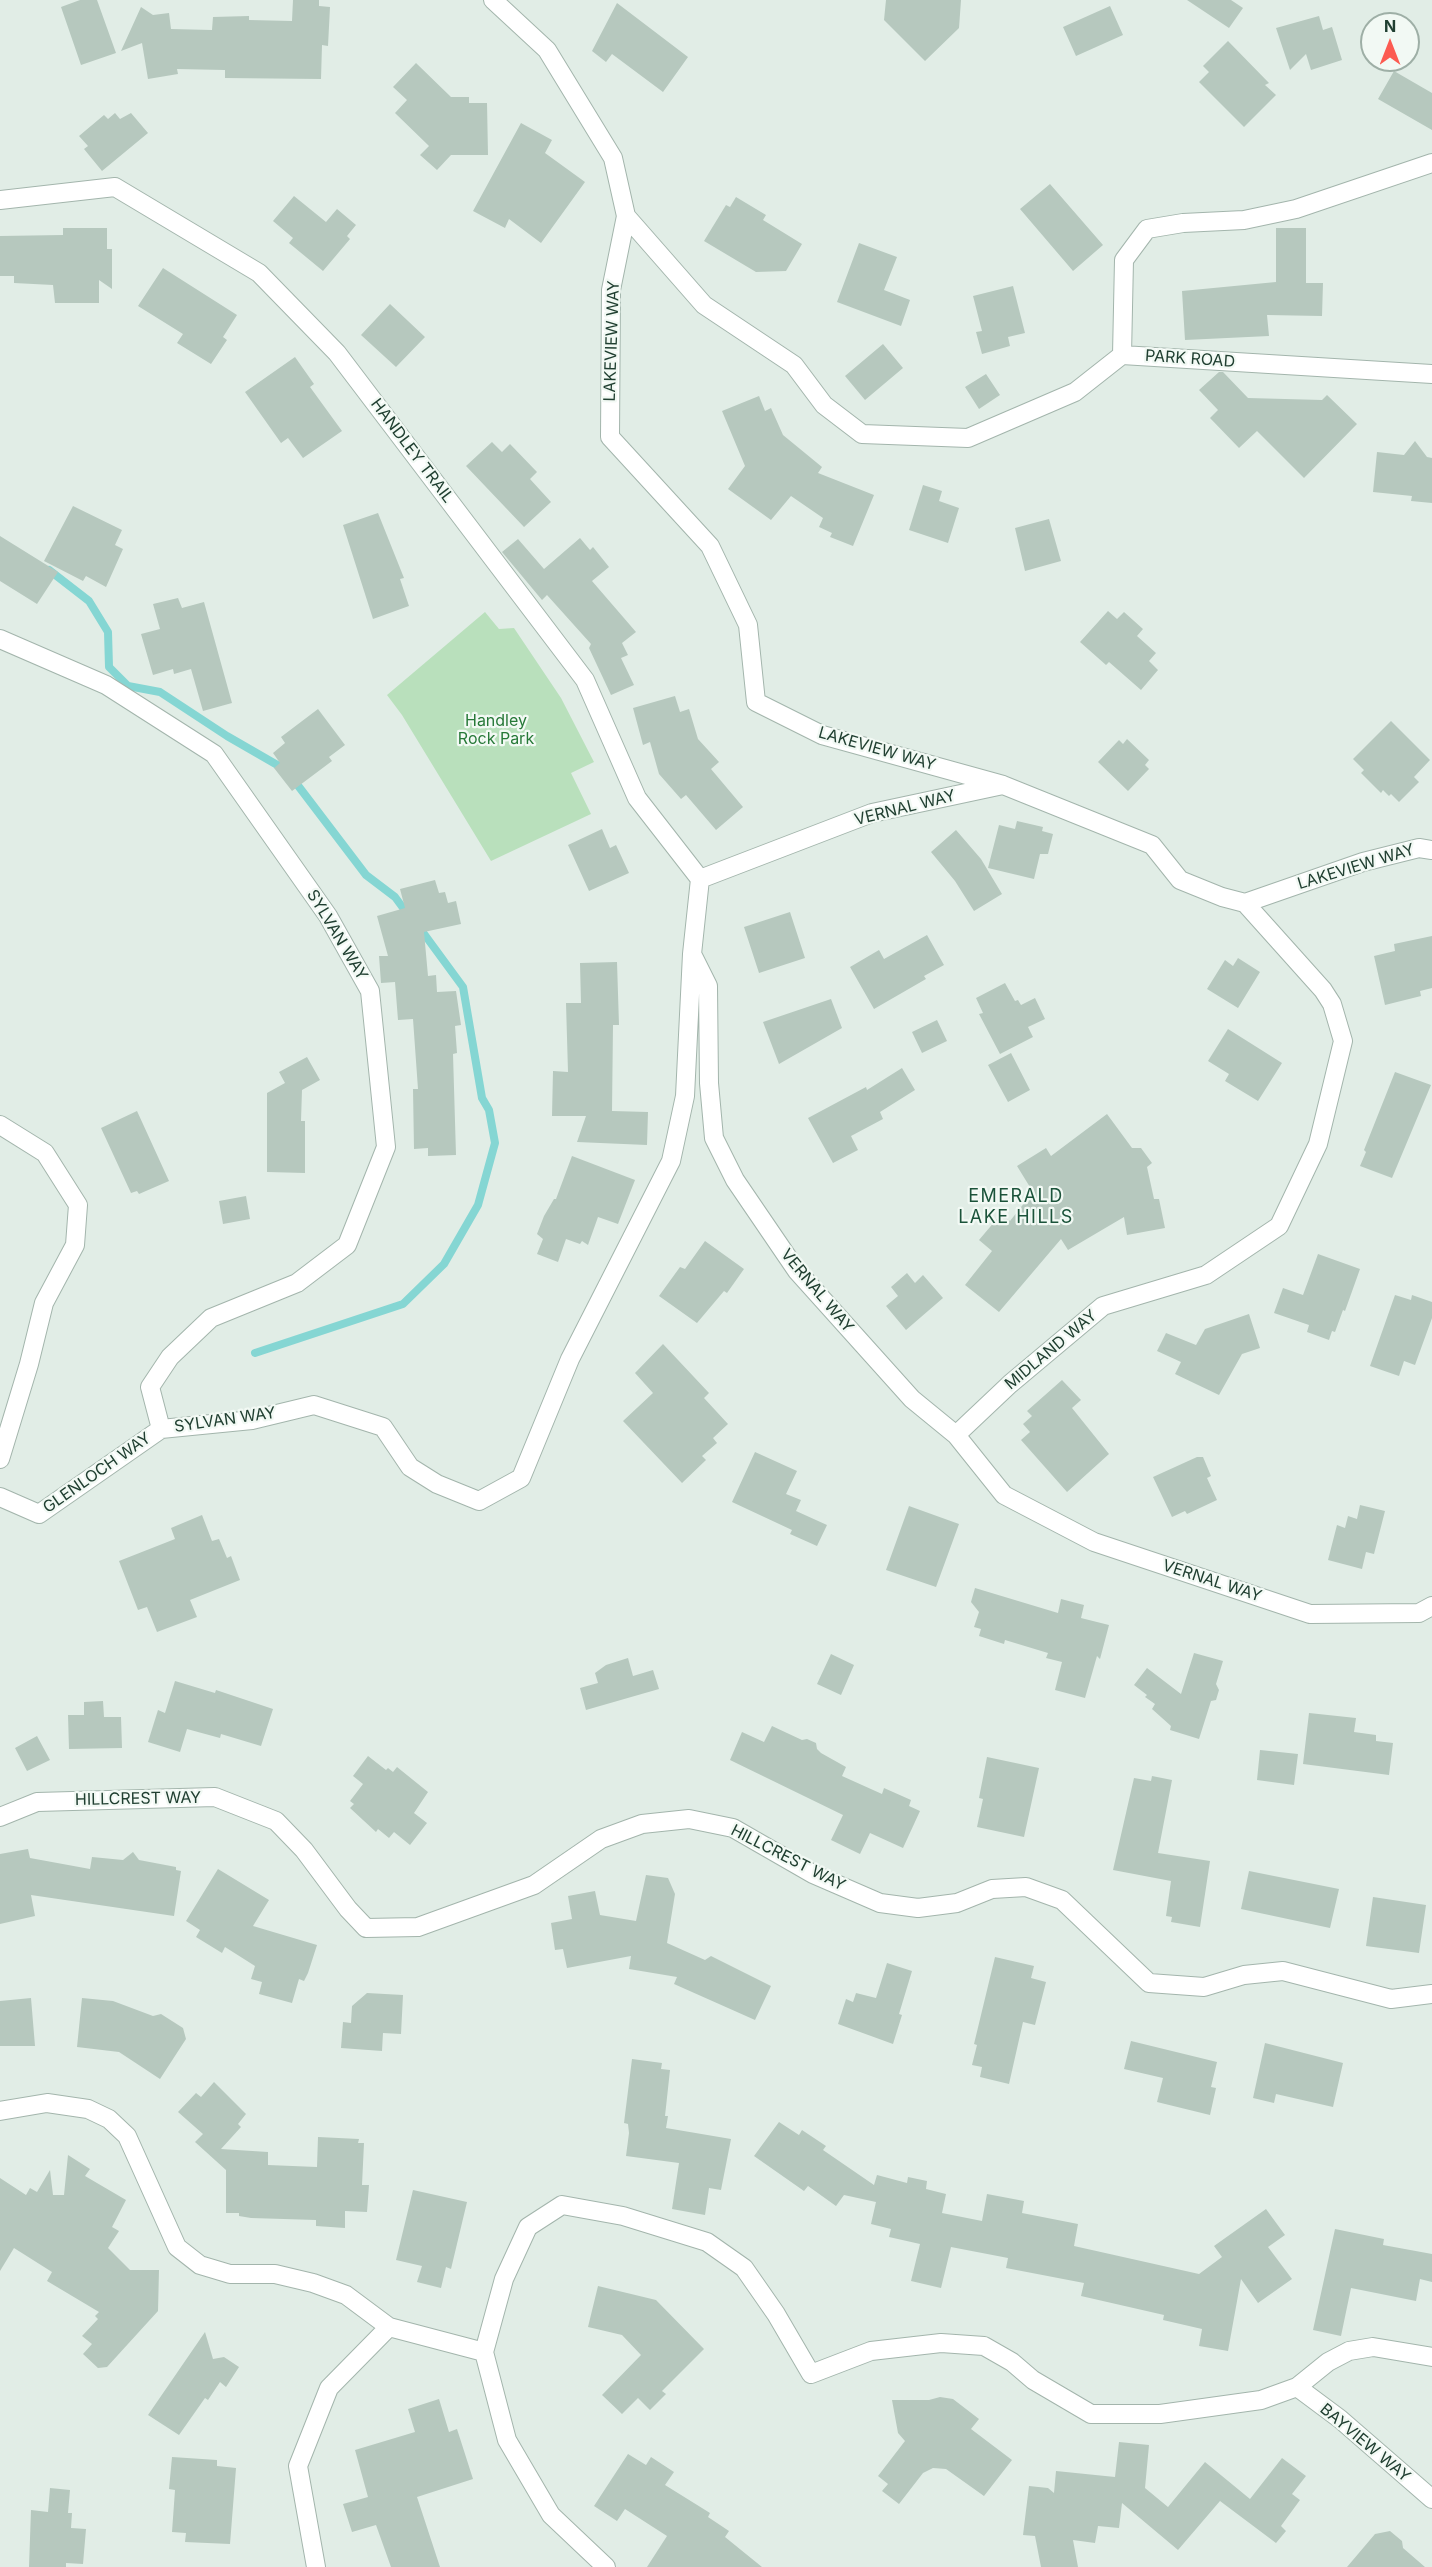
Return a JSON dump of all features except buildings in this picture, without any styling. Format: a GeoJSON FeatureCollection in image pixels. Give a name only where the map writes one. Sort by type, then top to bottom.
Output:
{"type":"FeatureCollection","features":[{"type":"Feature","properties":{"kind":"street","name":"LAKEVIEW WAY"},"geometry":{"type":"LineString","coordinates":[[493,0],[547,50],[613,158],[626,216],[611,290],[610,437],[710,546],[748,625],[756,702],[822,735],[1003,785],[1152,845],[1180,880],[1222,897],[1245,903],[1364,862],[1419,848],[1432,850]]}},
{"type":"Feature","properties":{"kind":"street","name":"PARK ROAD"},"geometry":{"type":"LineString","coordinates":[[1432,163],[1296,209],[1244,220],[1183,223],[1147,229],[1124,260],[1122,355],[1432,374]]}},
{"type":"Feature","properties":{"kind":"street","name":"HANDLEY TRAIL"},"geometry":{"type":"LineString","coordinates":[[0,200],[115,187],[259,273],[337,353],[585,680],[637,798],[700,879]]}},
{"type":"Feature","properties":{"kind":"street"},"geometry":{"type":"LineString","coordinates":[[626,216],[704,305],[794,365],[825,405],[862,434],[968,438],[1075,392],[1122,355]]}},
{"type":"Feature","properties":{"kind":"street","name":"SYLVAN WAY"},"geometry":{"type":"LineString","coordinates":[[0,639],[106,685],[214,754],[328,916],[370,991],[386,1147],[347,1245],[297,1283],[212,1318],[170,1357],[150,1387],[161,1429],[252,1420],[314,1406],[383,1427],[410,1467],[437,1484],[479,1501],[521,1478],[570,1359],[671,1161],[686,1096],[692,954]]}},
{"type":"Feature","properties":{"kind":"street","name":"VERNAL WAY"},"geometry":{"type":"LineString","coordinates":[[700,879],[872,813],[1003,785]]}},
{"type":"Feature","properties":{"kind":"street"},"geometry":{"type":"LineString","coordinates":[[692,954],[700,879]]}},
{"type":"Feature","properties":{"kind":"street","name":"MIDLAND WAY"},"geometry":{"type":"LineString","coordinates":[[956,1435],[1010,1384],[1102,1306],[1206,1275],[1279,1226],[1318,1144],[1342,1041],[1332,1004],[1323,990],[1245,903]]}},
{"type":"Feature","properties":{"kind":"street","name":"VERNAL WAY"},"geometry":{"type":"LineString","coordinates":[[692,954],[708,986],[709,1083],[714,1138],[735,1180],[797,1271],[912,1399],[956,1435],[1004,1495],[1094,1542],[1310,1614],[1419,1613],[1432,1606]]}},
{"type":"Feature","properties":{"kind":"street"},"geometry":{"type":"LineString","coordinates":[[0,1125],[45,1153],[78,1205],[75,1245],[44,1303],[29,1364],[0,1459]]}},
{"type":"Feature","properties":{"kind":"street","name":"GLENLOCH WAY"},"geometry":{"type":"LineString","coordinates":[[0,1497],[39,1514],[161,1429]]}},
{"type":"Feature","properties":{"kind":"street","name":"HILLCREST WAY"},"geometry":{"type":"LineString","coordinates":[[0,1817],[37,1802],[215,1797],[276,1821],[304,1850],[348,1909],[366,1928],[418,1927],[534,1885],[601,1839],[642,1824],[690,1819],[733,1828],[813,1874],[880,1903],[918,1908],[957,1903],[992,1889],[1026,1887],[1062,1900],[1149,1983],[1204,1987],[1244,1975],[1283,1971],[1391,1999],[1432,1994]]}},
{"type":"Feature","properties":{"kind":"street"},"geometry":{"type":"LineString","coordinates":[[0,2111],[47,2103],[88,2109],[109,2119],[127,2136],[177,2247],[200,2265],[230,2274],[275,2274],[313,2283],[346,2295],[389,2327],[484,2352]]}},
{"type":"Feature","properties":{"kind":"street"},"geometry":{"type":"LineString","coordinates":[[606,2567],[551,2515],[507,2440],[484,2352],[504,2279],[528,2227],[562,2205],[623,2216],[707,2242],[716,2248],[744,2268],[776,2314],[811,2374],[871,2351],[941,2343],[984,2346],[1012,2362],[1033,2380],[1091,2414],[1160,2414],[1262,2400],[1298,2387],[1328,2362],[1349,2351],[1373,2347],[1432,2357]]}},
{"type":"Feature","properties":{"kind":"street"},"geometry":{"type":"LineString","coordinates":[[316,2567],[298,2466],[329,2388],[389,2327]]}},
{"type":"Feature","properties":{"kind":"street","name":"BAYVIEW WAY"},"geometry":{"type":"LineString","coordinates":[[1298,2387],[1340,2419],[1432,2499]]}},
{"type":"Feature","properties":{"kind":"green space","name":"Handley Rock Park"},"geometry":{"type":"Polygon","coordinates":[[[485,612],[499,629],[514,628],[561,698],[594,762],[571,773],[591,814],[491,861],[402,715],[387,695],[485,612]]]}},
{"type":"Feature","properties":{"kind":"waterway"},"geometry":{"type":"LineString","coordinates":[[49,570],[89,601],[108,632],[109,667],[128,686],[160,692],[227,736],[286,770]]}},
{"type":"Feature","properties":{"kind":"waterway"},"geometry":{"type":"LineString","coordinates":[[293,779],[366,875],[395,897],[409,916]]}},
{"type":"Feature","properties":{"kind":"waterway"},"geometry":{"type":"LineString","coordinates":[[255,1353],[403,1304],[444,1264],[478,1205],[495,1143],[489,1110],[482,1098],[463,987],[419,927]]}},
{"type":"Feature","properties":{"kind":"district","name":"EMERALD LAKE HILLS"},"geometry":{"type":"Point","coordinates":[1016,1207]}}]}
